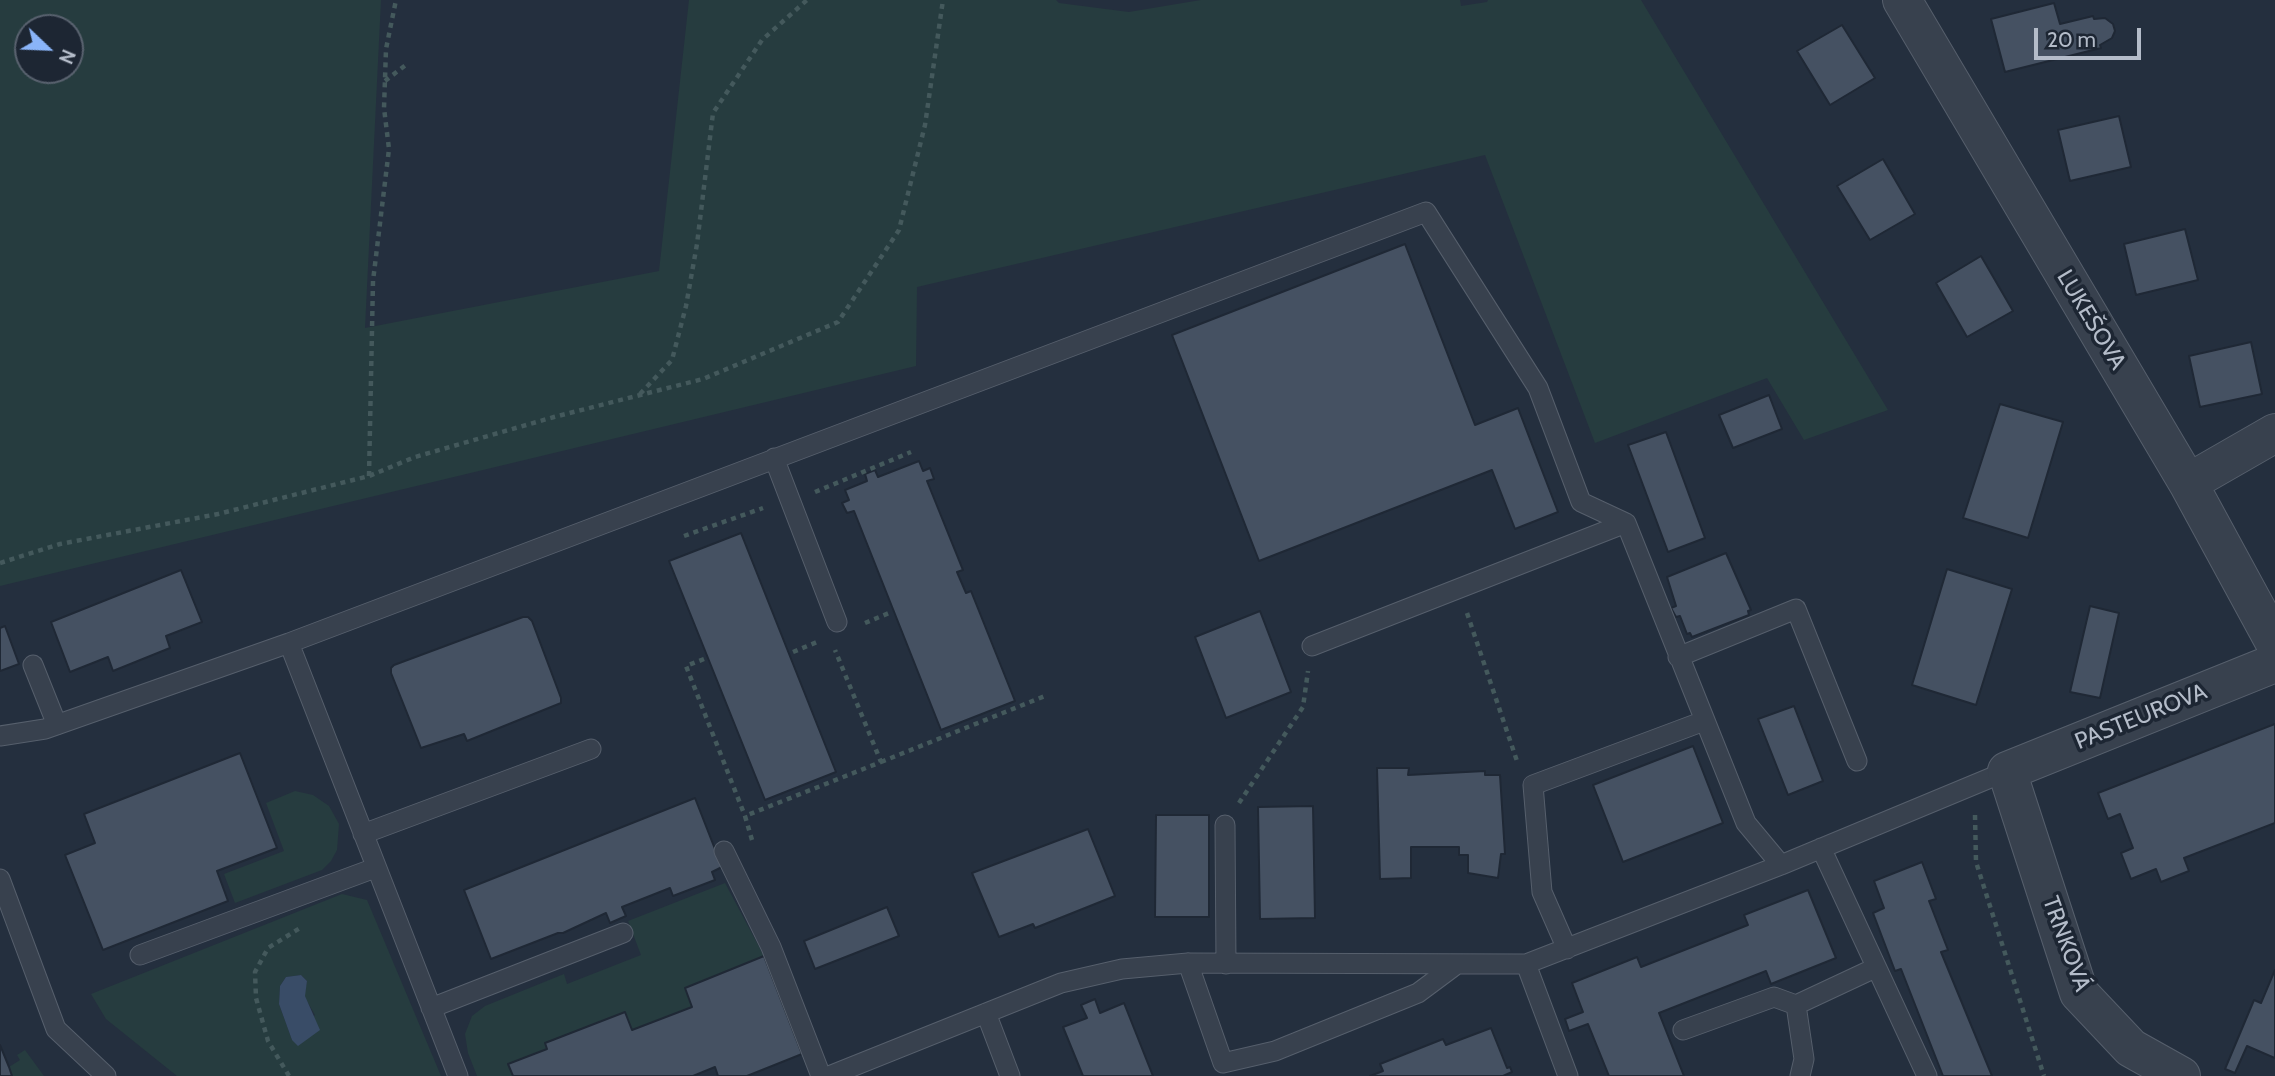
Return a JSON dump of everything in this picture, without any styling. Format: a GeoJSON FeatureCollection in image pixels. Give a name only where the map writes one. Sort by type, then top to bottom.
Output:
{"type":"FeatureCollection","features":[{"type":"Feature","properties":{"kind":"street","name":"LUKEŠOVA"},"geometry":{"type":"LineString","coordinates":[[1902,0],[2188,483],[2275,643]]}},
{"type":"Feature","properties":{"kind":"street"},"geometry":{"type":"LineString","coordinates":[[2188,483],[2275,433]]}},
{"type":"Feature","properties":{"kind":"street","name":"PASTEUROVA"},"geometry":{"type":"LineString","coordinates":[[1993,777],[2275,663]]}},
{"type":"Feature","properties":{"kind":"street","name":"TRNKOVÁ"},"geometry":{"type":"LineString","coordinates":[[1993,777],[2079,993],[2131,1048],[2181,1076]]}},
{"type":"Feature","properties":{"kind":"lane"},"geometry":{"type":"LineString","coordinates":[[0,736],[57,724],[289,643],[1426,212],[1538,388],[1581,502],[1626,523],[1746,823],[1781,865]]}},
{"type":"Feature","properties":{"kind":"lane"},"geometry":{"type":"LineString","coordinates":[[774,458],[846,625]]}},
{"type":"Feature","properties":{"kind":"lane"},"geometry":{"type":"LineString","coordinates":[[1312,646],[1626,523]]}},
{"type":"Feature","properties":{"kind":"lane"},"geometry":{"type":"LineString","coordinates":[[1678,657],[1796,609],[1857,761]]}},
{"type":"Feature","properties":{"kind":"lane"},"geometry":{"type":"LineString","coordinates":[[289,643],[458,1076]]}},
{"type":"Feature","properties":{"kind":"lane"},"geometry":{"type":"LineString","coordinates":[[33,665],[57,724]]}},
{"type":"Feature","properties":{"kind":"lane"},"geometry":{"type":"LineString","coordinates":[[1567,949],[1542,892],[1533,785],[1704,722]]}},
{"type":"Feature","properties":{"kind":"lane"},"geometry":{"type":"LineString","coordinates":[[363,834],[591,748]]}},
{"type":"Feature","properties":{"kind":"lane"},"geometry":{"type":"LineString","coordinates":[[829,1076],[1060,983],[1122,969],[1188,964],[1526,964],[1781,865],[1993,777]]}},
{"type":"Feature","properties":{"kind":"lane"},"geometry":{"type":"LineString","coordinates":[[1225,825],[1226,964]]}},
{"type":"Feature","properties":{"kind":"lane"},"geometry":{"type":"LineString","coordinates":[[1821,848],[1927,1076]]}},
{"type":"Feature","properties":{"kind":"lane"},"geometry":{"type":"LineString","coordinates":[[723,851],[771,947],[821,1076]]}},
{"type":"Feature","properties":{"kind":"lane"},"geometry":{"type":"LineString","coordinates":[[140,955],[375,868]]}},
{"type":"Feature","properties":{"kind":"lane"},"geometry":{"type":"LineString","coordinates":[[0,879],[56,1029],[106,1076]]}},
{"type":"Feature","properties":{"kind":"lane"},"geometry":{"type":"LineString","coordinates":[[431,1008],[623,933]]}},
{"type":"Feature","properties":{"kind":"lane"},"geometry":{"type":"LineString","coordinates":[[1188,964],[1223,1063],[1275,1051],[1418,993],[1457,964]]}},
{"type":"Feature","properties":{"kind":"lane"},"geometry":{"type":"LineString","coordinates":[[1526,964],[1568,1076]]}},
{"type":"Feature","properties":{"kind":"lane"},"geometry":{"type":"LineString","coordinates":[[1683,1030],[1774,997],[1796,1005],[1875,968]]}},
{"type":"Feature","properties":{"kind":"lane"},"geometry":{"type":"LineString","coordinates":[[1796,1005],[1804,1059],[1800,1076]]}},
{"type":"Feature","properties":{"kind":"lane"},"geometry":{"type":"LineString","coordinates":[[985,1013],[1010,1076]]}},
{"type":"Feature","properties":{"kind":"path"},"geometry":{"type":"LineString","coordinates":[[369,477],[373,281],[389,149],[384,108],[386,49],[396,0]]}},
{"type":"Feature","properties":{"kind":"path"},"geometry":{"type":"LineString","coordinates":[[639,395],[671,360],[686,306],[697,244],[713,113],[762,40],[807,0]]}},
{"type":"Feature","properties":{"kind":"path"},"geometry":{"type":"LineString","coordinates":[[0,563],[61,544],[219,514],[369,477],[415,457],[554,416],[703,379],[838,322],[899,230],[925,125],[943,0]]}},
{"type":"Feature","properties":{"kind":"path"},"geometry":{"type":"LineString","coordinates":[[385,81],[407,64]]}},
{"type":"Feature","properties":{"kind":"path"},"geometry":{"type":"LineString","coordinates":[[1459,589],[1519,768],[1533,785]]}},
{"type":"Feature","properties":{"kind":"path"},"geometry":{"type":"LineString","coordinates":[[846,625],[889,613]]}},
{"type":"Feature","properties":{"kind":"path"},"geometry":{"type":"LineString","coordinates":[[1225,825],[1303,707],[1312,646]]}},
{"type":"Feature","properties":{"kind":"path"},"geometry":{"type":"LineString","coordinates":[[835,650],[881,762]]}},
{"type":"Feature","properties":{"kind":"path"},"geometry":{"type":"LineString","coordinates":[[705,659],[686,666],[745,816],[755,849]]}},
{"type":"Feature","properties":{"kind":"path"},"geometry":{"type":"LineString","coordinates":[[745,816],[1045,696]]}},
{"type":"Feature","properties":{"kind":"path"},"geometry":{"type":"LineString","coordinates":[[1993,777],[1975,821],[1976,862],[2044,1076]]}},
{"type":"Feature","properties":{"kind":"path"},"geometry":{"type":"LineString","coordinates":[[289,1076],[268,1041],[256,998],[255,972],[268,948],[301,927]]}},
{"type":"Feature","properties":{"kind":"green space"},"geometry":{"type":"Polygon","coordinates":[[[0,0],[381,0],[365,328],[659,271],[689,0],[1056,0],[1059,3],[1129,12],[1201,0],[1460,0],[1461,6],[1488,0],[1641,0],[1888,410],[1804,440],[1767,378],[1595,443],[1485,155],[917,287],[916,366],[0,586],[0,0]]]}},
{"type":"Feature","properties":{"kind":"green space"},"geometry":{"type":"Polygon","coordinates":[[[295,791],[313,795],[329,806],[339,824],[337,850],[322,870],[235,903],[224,874],[284,851],[266,803],[295,791]]]}},
{"type":"Feature","properties":{"kind":"green space"},"geometry":{"type":"Polygon","coordinates":[[[725,883],[764,956],[685,988],[692,1007],[632,1030],[625,1012],[546,1042],[547,1049],[508,1064],[513,1076],[477,1076],[468,1053],[465,1034],[472,1016],[485,1006],[564,974],[567,984],[641,955],[628,921],[725,883]]]}},
{"type":"Feature","properties":{"kind":"green space"},"geometry":{"type":"Polygon","coordinates":[[[342,894],[367,900],[441,1076],[177,1076],[106,1019],[91,994],[342,894]],[[301,975],[286,977],[280,986],[279,1004],[292,1040],[315,1015],[304,996],[307,981],[301,975]]]}},
{"type":"Feature","properties":{"kind":"green space"},"geometry":{"type":"Polygon","coordinates":[[[25,1050],[44,1076],[12,1076],[9,1067],[20,1060],[17,1055],[25,1050]]]}},
{"type":"Feature","properties":{"kind":"water"},"geometry":{"type":"Polygon","coordinates":[[[301,975],[307,981],[305,996],[320,1030],[298,1046],[292,1040],[279,1004],[280,986],[286,977],[301,975]]]}},
{"type":"Feature","properties":{"kind":"building"},"geometry":{"type":"Polygon","coordinates":[[[2054,3],[2060,24],[2093,16],[2094,19],[2105,18],[2113,24],[2115,31],[2112,38],[2100,45],[2101,48],[2005,72],[1991,19],[2054,3]]]}},
{"type":"Feature","properties":{"kind":"building"},"geometry":{"type":"Polygon","coordinates":[[[1842,25],[1875,78],[1830,105],[1797,51],[1842,25]]]}},
{"type":"Feature","properties":{"kind":"building"},"geometry":{"type":"Polygon","coordinates":[[[2119,116],[2131,167],[2070,181],[2058,130],[2119,116]]]}},
{"type":"Feature","properties":{"kind":"building"},"geometry":{"type":"Polygon","coordinates":[[[1883,159],[1915,214],[1870,240],[1837,186],[1883,159]]]}},
{"type":"Feature","properties":{"kind":"building"},"geometry":{"type":"Polygon","coordinates":[[[2185,229],[2198,280],[2136,295],[2124,244],[2185,229]]]}},
{"type":"Feature","properties":{"kind":"building"},"geometry":{"type":"Polygon","coordinates":[[[1405,244],[1475,425],[1518,408],[1558,512],[1515,529],[1492,470],[1259,561],[1172,335],[1405,244]]]}},
{"type":"Feature","properties":{"kind":"building"},"geometry":{"type":"Polygon","coordinates":[[[1981,256],[2013,311],[1967,337],[1936,283],[1981,256]]]}},
{"type":"Feature","properties":{"kind":"building"},"geometry":{"type":"Polygon","coordinates":[[[2251,342],[2262,394],[2200,407],[2189,356],[2251,342]]]}},
{"type":"Feature","properties":{"kind":"building"},"geometry":{"type":"Polygon","coordinates":[[[1769,395],[1782,429],[1733,448],[1719,415],[1769,395]]]}},
{"type":"Feature","properties":{"kind":"building"},"geometry":{"type":"Polygon","coordinates":[[[2000,404],[2063,422],[2028,538],[1963,518],[2000,404]]]}},
{"type":"Feature","properties":{"kind":"building"},"geometry":{"type":"Polygon","coordinates":[[[1666,432],[1705,538],[1668,552],[1628,445],[1666,432]]]}},
{"type":"Feature","properties":{"kind":"building"},"geometry":{"type":"Polygon","coordinates":[[[919,461],[923,471],[930,468],[934,479],[927,481],[963,570],[957,572],[966,593],[971,591],[1015,701],[941,730],[854,511],[847,513],[842,503],[849,500],[845,490],[867,481],[865,474],[875,470],[878,477],[919,461]]]}},
{"type":"Feature","properties":{"kind":"building"},"geometry":{"type":"Polygon","coordinates":[[[741,533],[836,772],[765,800],[669,561],[741,533]]]}},
{"type":"Feature","properties":{"kind":"building"},"geometry":{"type":"Polygon","coordinates":[[[1726,553],[1751,610],[1748,611],[1749,615],[1692,637],[1690,633],[1687,634],[1680,616],[1676,617],[1671,608],[1676,606],[1667,577],[1726,553]]]}},
{"type":"Feature","properties":{"kind":"building"},"geometry":{"type":"Polygon","coordinates":[[[1947,569],[2012,589],[1976,705],[1912,685],[1947,569]]]}},
{"type":"Feature","properties":{"kind":"building"},"geometry":{"type":"Polygon","coordinates":[[[181,570],[202,622],[166,636],[170,648],[113,671],[108,657],[70,672],[51,622],[181,570]]]}},
{"type":"Feature","properties":{"kind":"building"},"geometry":{"type":"Polygon","coordinates":[[[2090,606],[2119,613],[2100,698],[2070,692],[2090,606]]]}},
{"type":"Feature","properties":{"kind":"building"},"geometry":{"type":"Polygon","coordinates":[[[1260,611],[1291,692],[1226,718],[1195,637],[1260,611]]]}},
{"type":"Feature","properties":{"kind":"building"},"geometry":{"type":"Polygon","coordinates":[[[523,617],[532,621],[561,703],[467,741],[464,734],[421,748],[391,668],[523,617]]]}},
{"type":"Feature","properties":{"kind":"building"},"geometry":{"type":"Polygon","coordinates":[[[5,626],[19,664],[0,671],[0,628],[5,626]]]}},
{"type":"Feature","properties":{"kind":"building"},"geometry":{"type":"Polygon","coordinates":[[[1794,706],[1823,781],[1788,795],[1758,719],[1794,706]]]}},
{"type":"Feature","properties":{"kind":"building"},"geometry":{"type":"Polygon","coordinates":[[[2275,724],[2275,823],[2184,858],[2189,871],[2161,882],[2156,869],[2131,879],[2121,853],[2133,848],[2120,814],[2108,819],[2098,793],[2275,724]]]}},
{"type":"Feature","properties":{"kind":"building"},"geometry":{"type":"Polygon","coordinates":[[[1693,746],[1723,823],[1623,862],[1593,785],[1693,746]]]}},
{"type":"Feature","properties":{"kind":"building"},"geometry":{"type":"Polygon","coordinates":[[[240,753],[277,848],[217,871],[228,901],[103,950],[65,855],[95,843],[84,814],[240,753]]]}},
{"type":"Feature","properties":{"kind":"building"},"geometry":{"type":"Polygon","coordinates":[[[1377,768],[1409,768],[1408,775],[1485,771],[1485,775],[1500,775],[1505,854],[1501,854],[1498,878],[1468,873],[1468,855],[1459,855],[1459,847],[1411,847],[1411,878],[1380,879],[1377,768]]]}},
{"type":"Feature","properties":{"kind":"building"},"geometry":{"type":"Polygon","coordinates":[[[695,798],[722,867],[712,872],[715,880],[673,896],[670,888],[622,907],[626,916],[610,923],[606,913],[563,933],[491,959],[464,890],[695,798]]]}},
{"type":"Feature","properties":{"kind":"building"},"geometry":{"type":"Polygon","coordinates":[[[1313,806],[1315,918],[1260,919],[1258,807],[1313,806]]]}},
{"type":"Feature","properties":{"kind":"building"},"geometry":{"type":"Polygon","coordinates":[[[1156,815],[1209,815],[1209,917],[1155,917],[1156,815]]]}},
{"type":"Feature","properties":{"kind":"building"},"geometry":{"type":"Polygon","coordinates":[[[1088,829],[1115,896],[1035,928],[1033,924],[999,937],[972,873],[1088,829]]]}},
{"type":"Feature","properties":{"kind":"building"},"geometry":{"type":"Polygon","coordinates":[[[1922,862],[1936,899],[1929,901],[1948,950],[1941,952],[1992,1076],[1943,1076],[1901,969],[1895,971],[1873,913],[1884,908],[1874,881],[1922,862]]]}},
{"type":"Feature","properties":{"kind":"building"},"geometry":{"type":"Polygon","coordinates":[[[1808,890],[1836,958],[1771,984],[1766,971],[1659,1013],[1684,1076],[1609,1076],[1588,1024],[1569,1031],[1565,1019],[1583,1012],[1572,983],[1637,957],[1641,967],[1748,925],[1744,915],[1808,890]]]}},
{"type":"Feature","properties":{"kind":"building"},"geometry":{"type":"Polygon","coordinates":[[[887,907],[899,936],[815,969],[804,941],[887,907]]]}},
{"type":"Feature","properties":{"kind":"building"},"geometry":{"type":"Polygon","coordinates":[[[764,956],[802,1054],[747,1076],[718,1076],[715,1067],[693,1076],[513,1076],[508,1064],[547,1049],[545,1043],[625,1012],[632,1030],[692,1007],[685,988],[764,956]]]}},
{"type":"Feature","properties":{"kind":"building"},"geometry":{"type":"Polygon","coordinates":[[[2275,970],[2275,1058],[2247,1046],[2235,1073],[2225,1069],[2254,1000],[2261,1003],[2275,970]]]}},
{"type":"Feature","properties":{"kind":"building"},"geometry":{"type":"Polygon","coordinates":[[[1095,999],[1100,1013],[1124,1003],[1153,1076],[1083,1076],[1063,1027],[1087,1018],[1081,1005],[1095,999]]]}},
{"type":"Feature","properties":{"kind":"building"},"geometry":{"type":"Polygon","coordinates":[[[1491,1028],[1507,1068],[1510,1067],[1512,1072],[1503,1076],[1370,1076],[1383,1071],[1380,1064],[1443,1039],[1446,1045],[1491,1028]]]}},
{"type":"Feature","properties":{"kind":"building"},"geometry":{"type":"Polygon","coordinates":[[[0,1045],[9,1067],[12,1076],[0,1076],[0,1045]]]}}]}
